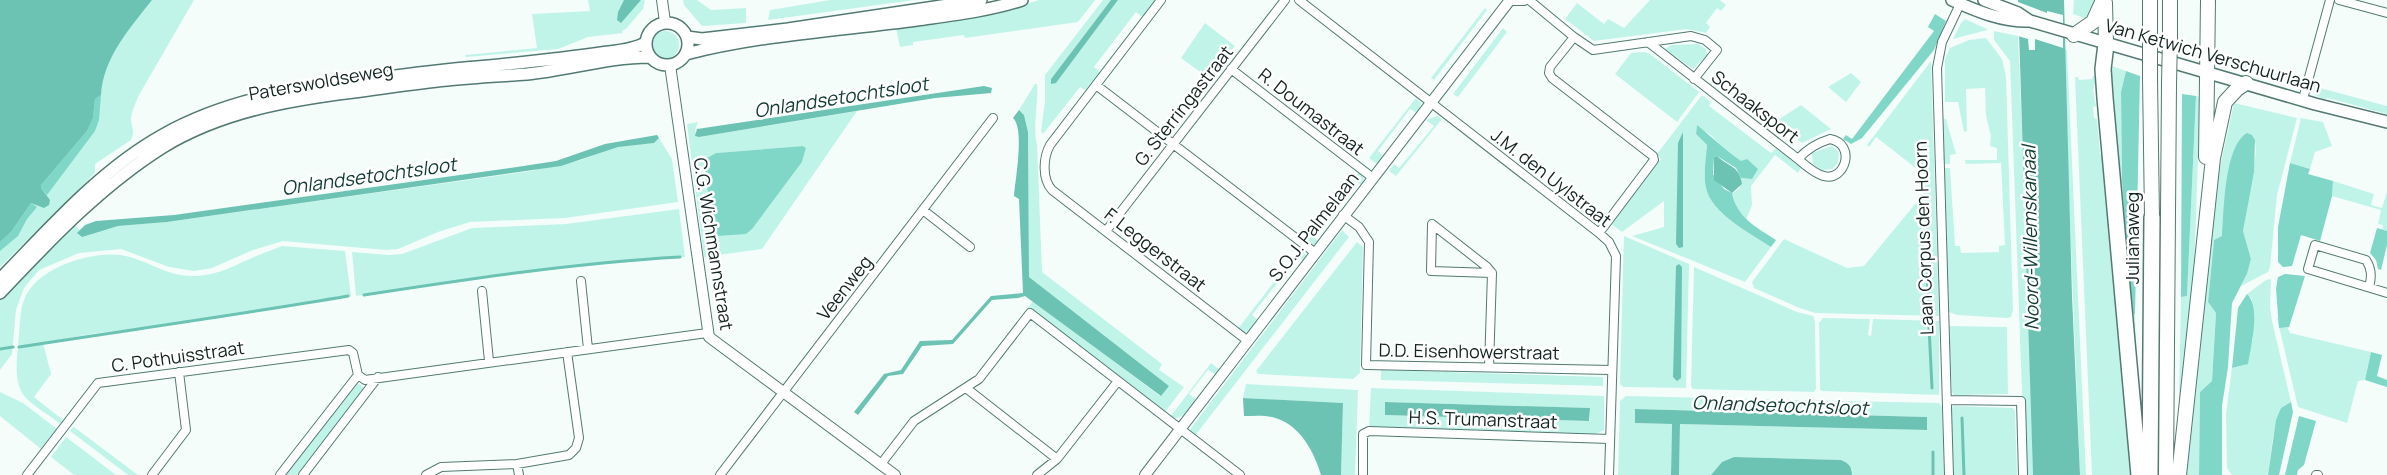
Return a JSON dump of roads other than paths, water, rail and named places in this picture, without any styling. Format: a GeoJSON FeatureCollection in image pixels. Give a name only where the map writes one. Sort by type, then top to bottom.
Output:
{"type":"FeatureCollection","features":[{"type":"Feature","properties":{"kind":"highway"},"geometry":{"type":"LineString","coordinates":[[2068,33],[2093,22],[2104,0]]}},
{"type":"Feature","properties":{"kind":"highway"},"geometry":{"type":"LineString","coordinates":[[2104,0],[2106,44],[2103,69],[2105,98],[2139,475]]}},
{"type":"Feature","properties":{"kind":"highway","name":"Julianaweg"},"geometry":{"type":"LineString","coordinates":[[2150,0],[2152,217],[2150,475]]}},
{"type":"Feature","properties":{"kind":"highway","name":"Julianaweg"},"geometry":{"type":"LineString","coordinates":[[2166,475],[2170,0]]}},
{"type":"Feature","properties":{"kind":"highway"},"geometry":{"type":"LineString","coordinates":[[2207,205],[2208,0]]}},
{"type":"Feature","properties":{"kind":"highway"},"geometry":{"type":"LineString","coordinates":[[2179,475],[2196,331],[2207,205],[2218,127],[2225,102],[2236,89],[2246,83]]}},
{"type":"Feature","properties":{"kind":"main road"},"geometry":{"type":"LineString","coordinates":[[687,37],[702,39],[982,0]]}},
{"type":"Feature","properties":{"kind":"main road"},"geometry":{"type":"LineString","coordinates":[[686,54],[701,49],[732,44],[969,13],[1022,0]]}},
{"type":"Feature","properties":{"kind":"main road","name":"Laan Corpus den Hoorn"},"geometry":{"type":"LineString","coordinates":[[1984,0],[2018,17]]}},
{"type":"Feature","properties":{"kind":"main road","name":"Laan Corpus den Hoorn"},"geometry":{"type":"LineString","coordinates":[[1958,1],[2030,21]]}},
{"type":"Feature","properties":{"kind":"main road","name":"Van Ketwich Verschuurlaan"},"geometry":{"type":"LineString","coordinates":[[2030,21],[2387,122]]}},
{"type":"Feature","properties":{"kind":"main road"},"geometry":{"type":"LineString","coordinates":[[665,22],[680,26],[687,37],[686,54],[680,61],[670,65],[657,63],[650,56],[645,43],[650,30],[665,22]]}},
{"type":"Feature","properties":{"kind":"main road","name":"Paterswoldseweg"},"geometry":{"type":"LineString","coordinates":[[0,278],[99,181],[160,137],[200,116],[251,99],[303,88],[446,70],[572,57],[632,48],[645,43]]}},
{"type":"Feature","properties":{"kind":"main road","name":"Paterswoldseweg"},"geometry":{"type":"LineString","coordinates":[[0,293],[98,196],[130,170],[182,138],[239,114],[313,97],[448,80],[527,74],[610,60],[650,56]]}},
{"type":"Feature","properties":{"kind":"street"},"geometry":{"type":"LineString","coordinates":[[662,0],[665,22]]}},
{"type":"Feature","properties":{"kind":"street"},"geometry":{"type":"LineString","coordinates":[[1161,0],[1096,85],[1314,252]]}},
{"type":"Feature","properties":{"kind":"street","name":"G. Sterringastraat"},"geometry":{"type":"LineString","coordinates":[[1106,231],[1285,0]]}},
{"type":"Feature","properties":{"kind":"street","name":"J.M. den Uylstraat"},"geometry":{"type":"LineString","coordinates":[[1299,0],[1609,242],[1616,256],[1609,475]]}},
{"type":"Feature","properties":{"kind":"street"},"geometry":{"type":"LineString","coordinates":[[1511,0],[1524,0]]}},
{"type":"Feature","properties":{"kind":"street","name":"S.O.J. Palmelaan"},"geometry":{"type":"LineString","coordinates":[[1145,475],[1314,252],[1511,0]]}},
{"type":"Feature","properties":{"kind":"street","name":"Schaaksport"},"geometry":{"type":"LineString","coordinates":[[1529,0],[1593,50],[1691,36],[1700,38],[1710,43],[1717,50],[1694,79]]}},
{"type":"Feature","properties":{"kind":"street"},"geometry":{"type":"LineString","coordinates":[[2303,99],[2330,0]]}},
{"type":"Feature","properties":{"kind":"street"},"geometry":{"type":"LineString","coordinates":[[2339,0],[2387,13]]}},
{"type":"Feature","properties":{"kind":"street","name":"Laan Corpus den Hoorn"},"geometry":{"type":"LineString","coordinates":[[1949,475],[1936,68],[1942,42],[1958,1]]}},
{"type":"Feature","properties":{"kind":"street"},"geometry":{"type":"LineString","coordinates":[[1574,37],[1550,68],[1549,73],[1552,78],[1653,156],[1654,160],[1599,234]]}},
{"type":"Feature","properties":{"kind":"street","name":"Schaaksport"},"geometry":{"type":"LineString","coordinates":[[1648,42],[1798,160],[1827,177],[1838,172],[1846,162],[1847,157],[1845,150],[1839,143],[1830,139],[1811,147],[1798,160]]}},
{"type":"Feature","properties":{"kind":"street","name":"C.G. Wichmannstraat"},"geometry":{"type":"LineString","coordinates":[[670,65],[707,333],[713,343],[895,475]]}},
{"type":"Feature","properties":{"kind":"street","name":"R. Doumastraat"},"geometry":{"type":"LineString","coordinates":[[1231,69],[1373,178]]}},
{"type":"Feature","properties":{"kind":"street","name":"F. Leggerstraat"},"geometry":{"type":"LineString","coordinates":[[1096,85],[1046,151],[1046,182],[1052,190],[1248,341]]}},
{"type":"Feature","properties":{"kind":"street","name":"Veenweg"},"geometry":{"type":"LineString","coordinates":[[720,475],[993,118]]}},
{"type":"Feature","properties":{"kind":"street"},"geometry":{"type":"LineString","coordinates":[[923,210],[970,247]]}},
{"type":"Feature","properties":{"kind":"street","name":"D.D. Eisenhowerstraat"},"geometry":{"type":"LineString","coordinates":[[1343,215],[1361,230],[1369,242],[1366,364],[1612,370]]}},
{"type":"Feature","properties":{"kind":"street"},"geometry":{"type":"LineString","coordinates":[[1489,367],[1492,273],[1432,224],[1431,271],[1492,273]]}},
{"type":"Feature","properties":{"kind":"street"},"geometry":{"type":"LineString","coordinates":[[2369,287],[2372,278],[2371,270],[2366,260],[2315,245],[2308,269],[2387,293]]}},
{"type":"Feature","properties":{"kind":"street"},"geometry":{"type":"LineString","coordinates":[[581,281],[588,349]]}},
{"type":"Feature","properties":{"kind":"street"},"geometry":{"type":"LineString","coordinates":[[482,291],[489,361]]}},
{"type":"Feature","properties":{"kind":"street"},"geometry":{"type":"LineString","coordinates":[[881,464],[914,420],[979,379],[1030,313],[1240,475]]}},
{"type":"Feature","properties":{"kind":"street"},"geometry":{"type":"LineString","coordinates":[[280,475],[358,375],[365,380],[489,361],[707,333]]}},
{"type":"Feature","properties":{"kind":"street","name":"C. Pothuisstraat"},"geometry":{"type":"LineString","coordinates":[[28,475],[98,383],[349,350],[353,353],[358,375]]}},
{"type":"Feature","properties":{"kind":"street"},"geometry":{"type":"LineString","coordinates":[[426,475],[441,467],[517,464],[569,455],[576,448],[580,438],[567,352]]}},
{"type":"Feature","properties":{"kind":"street"},"geometry":{"type":"LineString","coordinates":[[152,475],[186,430],[179,372]]}},
{"type":"Feature","properties":{"kind":"street"},"geometry":{"type":"LineString","coordinates":[[303,475],[378,377]]}},
{"type":"Feature","properties":{"kind":"street"},"geometry":{"type":"LineString","coordinates":[[1037,475],[1057,459],[1118,381]]}},
{"type":"Feature","properties":{"kind":"street"},"geometry":{"type":"LineString","coordinates":[[966,388],[1057,459]]}},
{"type":"Feature","properties":{"kind":"street"},"geometry":{"type":"LineString","coordinates":[[1946,400],[2021,401],[2023,475]]}},
{"type":"Feature","properties":{"kind":"street","name":"H.S. Trumanstraat"},"geometry":{"type":"LineString","coordinates":[[1363,475],[1363,434],[1369,431],[1610,439]]}},
{"type":"Feature","properties":{"kind":"street"},"geometry":{"type":"LineString","coordinates":[[517,464],[519,475]]}},
{"type":"Feature","properties":{"kind":"water"},"geometry":{"type":"Polygon","coordinates":[[[0,0],[152,0],[112,56],[103,81],[101,95],[95,99],[93,118],[87,131],[41,185],[41,188],[50,200],[49,205],[44,208],[31,203],[11,232],[0,242],[0,0]]]}},
{"type":"Feature","properties":{"kind":"water"},"geometry":{"type":"Polygon","coordinates":[[[624,0],[641,0],[621,23],[617,20],[618,12],[624,0]]]}},
{"type":"Feature","properties":{"kind":"water"},"geometry":{"type":"Polygon","coordinates":[[[1111,0],[1118,0],[1056,83],[1051,84],[1051,79],[1111,0]]]}},
{"type":"Feature","properties":{"kind":"water","name":"Noord-Willemskanaal"},"geometry":{"type":"Polygon","coordinates":[[[2018,0],[2064,0],[2072,296],[2080,475],[2033,475],[2018,0]]]}},
{"type":"Feature","properties":{"kind":"water"},"geometry":{"type":"Polygon","coordinates":[[[984,86],[992,88],[991,93],[935,98],[699,137],[695,136],[697,129],[984,86]]]}},
{"type":"Feature","properties":{"kind":"water"},"geometry":{"type":"Polygon","coordinates":[[[1019,110],[1024,115],[1028,132],[1029,277],[1169,386],[1161,396],[1025,296],[992,300],[953,344],[922,346],[903,374],[888,376],[858,415],[854,412],[884,374],[901,370],[920,341],[952,340],[991,296],[1023,293],[1019,199],[1014,196],[1019,143],[1017,124],[1013,118],[1019,110]]]}},
{"type":"Feature","properties":{"kind":"water"},"geometry":{"type":"Polygon","coordinates":[[[1683,132],[1683,247],[1679,248],[1676,244],[1678,143],[1683,132]]]}},
{"type":"Feature","properties":{"kind":"water"},"geometry":{"type":"Polygon","coordinates":[[[657,135],[659,138],[654,143],[618,147],[561,166],[167,222],[118,226],[82,237],[77,233],[85,225],[96,221],[174,215],[556,161],[605,144],[657,135]]]}},
{"type":"Feature","properties":{"kind":"water"},"geometry":{"type":"Polygon","coordinates":[[[1717,156],[1739,173],[1742,184],[1732,193],[1714,180],[1714,157],[1717,156]]]}},
{"type":"Feature","properties":{"kind":"water"},"geometry":{"type":"Polygon","coordinates":[[[1679,264],[1682,267],[1681,378],[1677,381],[1673,377],[1676,266],[1679,264]]]}},
{"type":"Feature","properties":{"kind":"water"},"geometry":{"type":"Polygon","coordinates":[[[1243,398],[1343,403],[1341,475],[1321,475],[1310,448],[1304,439],[1282,420],[1272,417],[1244,416],[1243,398]]]}},
{"type":"Feature","properties":{"kind":"water"},"geometry":{"type":"Polygon","coordinates":[[[1385,402],[1590,408],[1589,421],[1385,415],[1385,402]]]}},
{"type":"Feature","properties":{"kind":"water"},"geometry":{"type":"Polygon","coordinates":[[[1635,409],[1927,417],[1927,430],[1680,424],[1679,475],[1671,475],[1672,424],[1635,423],[1635,409]]]}},
{"type":"Feature","properties":{"kind":"water"},"geometry":{"type":"Polygon","coordinates":[[[1734,457],[1841,460],[1849,465],[1852,475],[1711,475],[1722,462],[1734,457]]]}},
{"type":"Feature","properties":{"kind":"waterway"},"geometry":{"type":"LineString","coordinates":[[364,295],[561,267],[680,257]]}},
{"type":"Feature","properties":{"kind":"waterway"},"geometry":{"type":"LineString","coordinates":[[1927,269],[1929,312]]}},
{"type":"Feature","properties":{"kind":"waterway"},"geometry":{"type":"LineString","coordinates":[[19,347],[348,296]]}},
{"type":"Feature","properties":{"kind":"waterway"},"geometry":{"type":"LineString","coordinates":[[1929,326],[1932,388]]}},
{"type":"Feature","properties":{"kind":"waterway"},"geometry":{"type":"LineString","coordinates":[[0,349],[13,347]]}},
{"type":"Feature","properties":{"kind":"waterway"},"geometry":{"type":"LineString","coordinates":[[1962,418],[1964,475]]}},
{"type":"Feature","properties":{"kind":"waterway"},"geometry":{"type":"LineString","coordinates":[[1933,452],[1933,475]]}},
{"type":"Feature","properties":{"kind":"water label","name":"Onlandsetochtsloot"},"geometry":{"type":"Point","coordinates":[841,97]}},
{"type":"Feature","properties":{"kind":"water label","name":"Onlandsetochtsloot"},"geometry":{"type":"Point","coordinates":[369,176]}},
{"type":"Feature","properties":{"kind":"water label","name":"Onlandsetochtsloot"},"geometry":{"type":"Point","coordinates":[1780,405]}}]}
